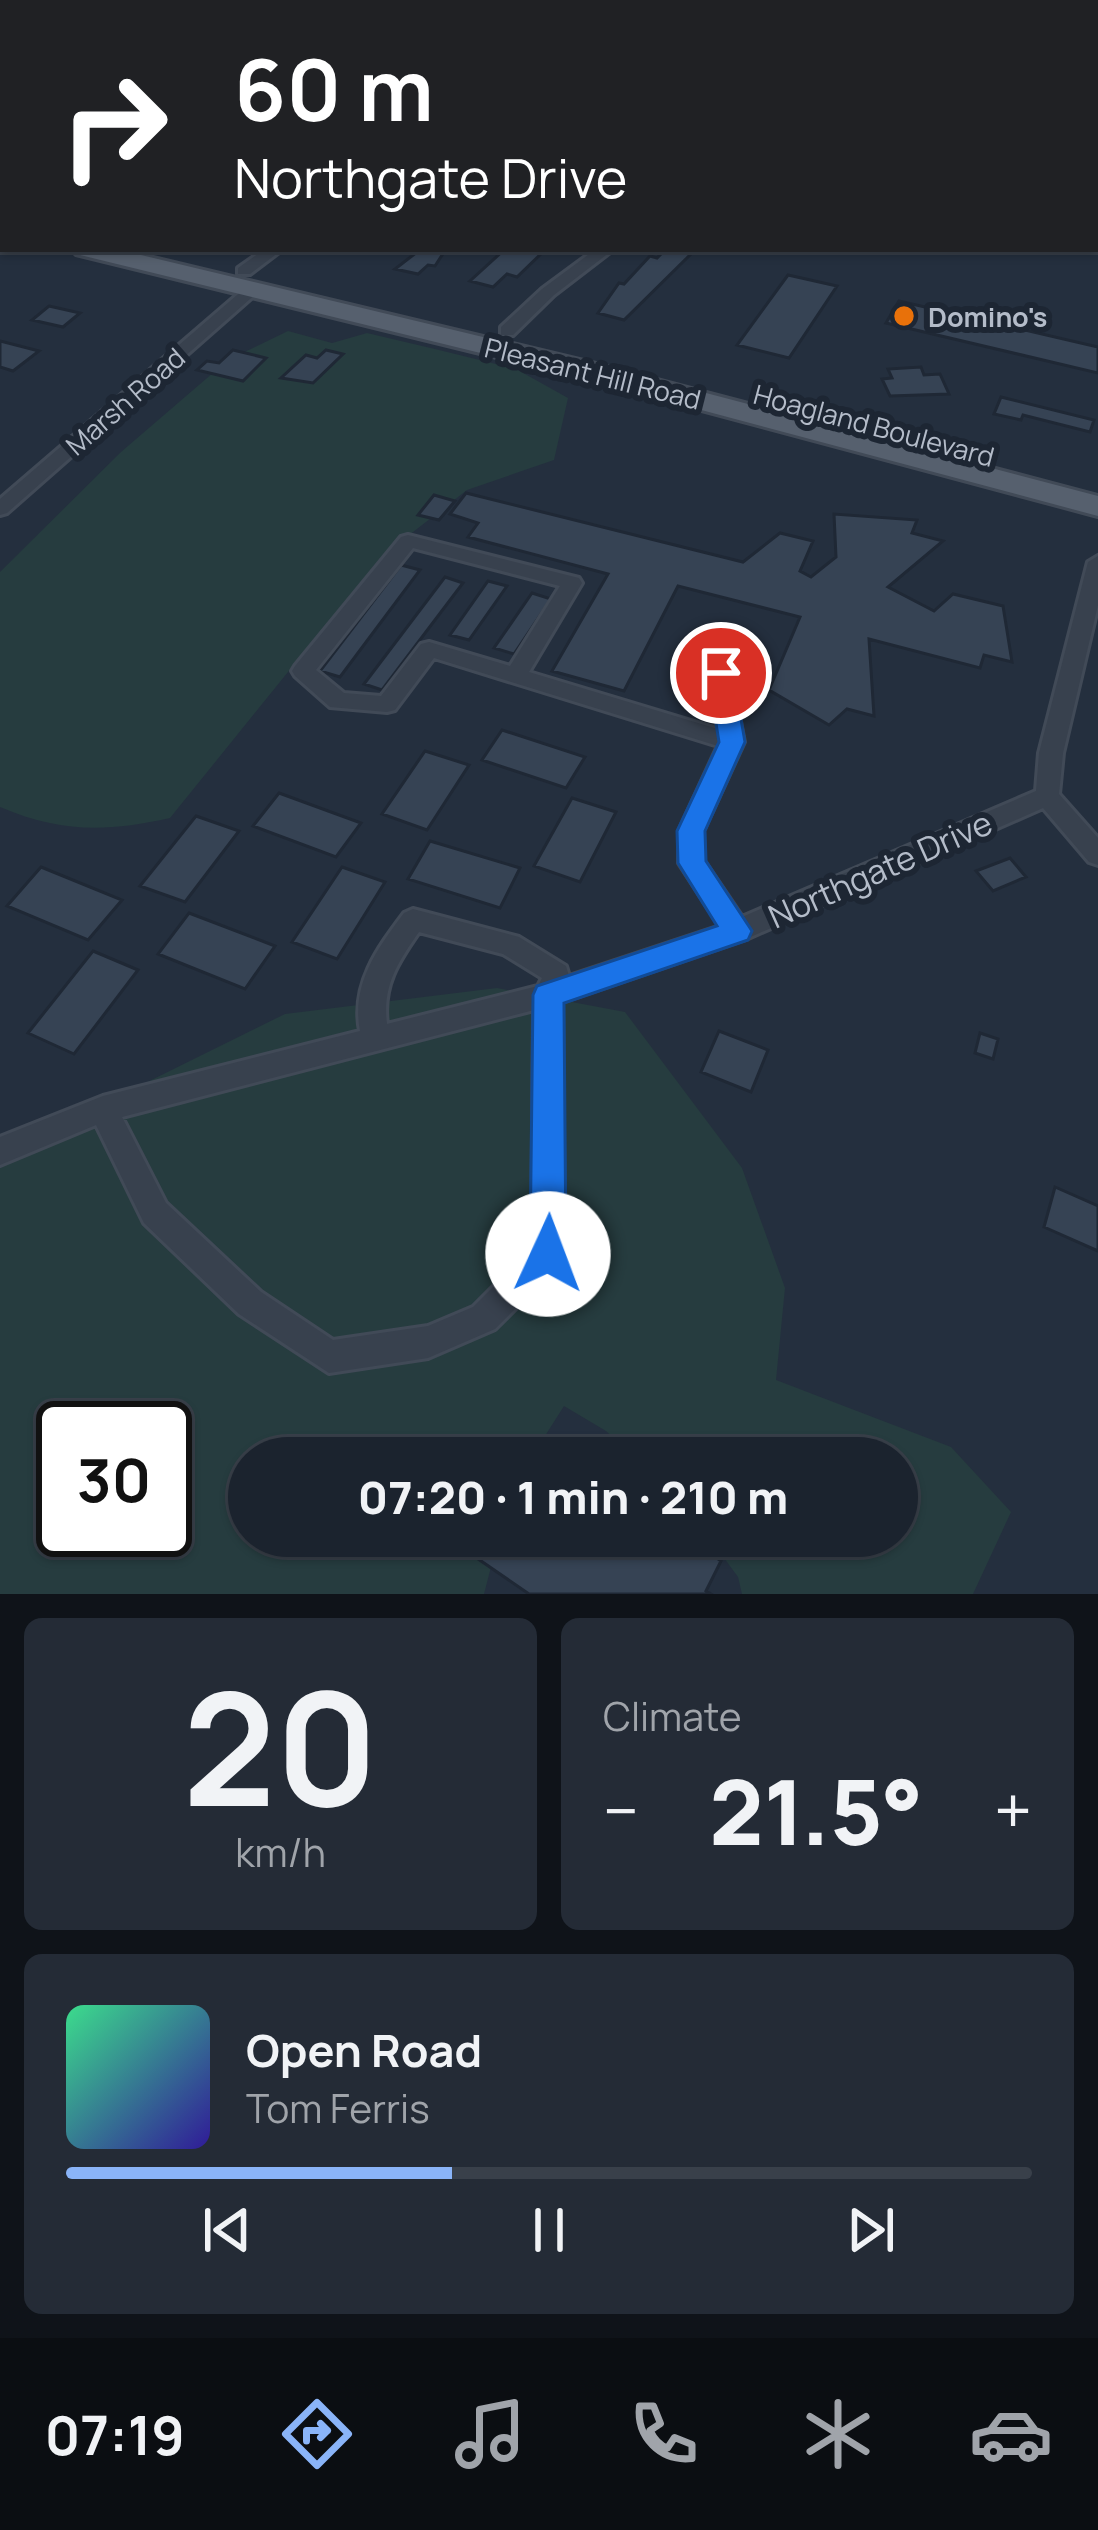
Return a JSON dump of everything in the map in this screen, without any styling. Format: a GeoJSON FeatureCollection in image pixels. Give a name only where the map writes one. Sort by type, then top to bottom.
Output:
{"type":"FeatureCollection","features":[{"type":"Feature","properties":{"kind":"main road","name":"Pleasant Hill Road"},"geometry":{"type":"LineString","coordinates":[[96,252],[179,274],[247,282],[1098,506]]}},
{"type":"Feature","properties":{"kind":"main road"},"geometry":{"type":"LineString","coordinates":[[168,252],[247,282]]}},
{"type":"Feature","properties":{"kind":"main road","name":"Hoagland Boulevard"},"geometry":{"type":"LineString","coordinates":[[247,282],[338,293],[507,331],[1098,483]]}},
{"type":"Feature","properties":{"kind":"street","name":"Marsh Road"},"geometry":{"type":"LineString","coordinates":[[0,509],[247,282],[272,252]]}},
{"type":"Feature","properties":{"kind":"street"},"geometry":{"type":"LineString","coordinates":[[507,331],[548,292],[602,252]]}},
{"type":"Feature","properties":{"kind":"street"},"geometry":{"type":"LineString","coordinates":[[516,675],[572,583],[408,541],[304,671],[338,701],[387,704],[428,649],[732,742]]}},
{"type":"Feature","properties":{"kind":"street"},"geometry":{"type":"LineString","coordinates":[[1098,562],[1051,753],[1047,796],[1098,855]]}},
{"type":"Feature","properties":{"kind":"street"},"geometry":{"type":"LineString","coordinates":[[716,638],[732,742],[691,831],[692,863],[737,931]]}},
{"type":"Feature","properties":{"kind":"street","name":"Northgate Drive"},"geometry":{"type":"LineString","coordinates":[[0,1151],[103,1109],[548,995],[737,931],[1047,796]]}},
{"type":"Feature","properties":{"kind":"street"},"geometry":{"type":"LineString","coordinates":[[103,1109],[155,1213],[250,1303],[329,1357],[428,1342],[484,1318],[548,1254],[548,995],[557,974],[510,945],[413,920],[385,960],[367,1004],[376,1039]]}},
{"type":"Feature","properties":{"kind":"green space"},"geometry":{"type":"Polygon","coordinates":[[[288,331],[332,343],[367,333],[516,369],[568,398],[554,460],[467,490],[381,557],[170,818],[84,828],[43,822],[0,807],[0,572],[121,452],[228,360],[288,331]]]}},
{"type":"Feature","properties":{"kind":"green space"},"geometry":{"type":"Polygon","coordinates":[[[497,988],[625,1012],[742,1168],[785,1288],[776,1380],[951,1447],[1011,1512],[973,1594],[742,1594],[738,1577],[723,1557],[918,1557],[918,1437],[612,1437],[564,1406],[544,1437],[228,1437],[228,1557],[494,1557],[484,1594],[0,1594],[0,1155],[285,1014],[497,988]]]}},
{"type":"Feature","properties":{"kind":"building"},"geometry":{"type":"Polygon","coordinates":[[[417,252],[444,252],[435,266],[428,265],[418,274],[395,269],[417,252]]]}},
{"type":"Feature","properties":{"kind":"building"},"geometry":{"type":"Polygon","coordinates":[[[502,252],[543,252],[517,277],[507,274],[493,287],[470,281],[502,252]]]}},
{"type":"Feature","properties":{"kind":"building"},"geometry":{"type":"Polygon","coordinates":[[[663,252],[693,252],[624,320],[598,313],[619,283],[624,284],[650,256],[657,258],[663,252]]]}},
{"type":"Feature","properties":{"kind":"building"},"geometry":{"type":"Polygon","coordinates":[[[788,275],[837,286],[789,358],[737,345],[788,275]]]}},
{"type":"Feature","properties":{"kind":"building"},"geometry":{"type":"Polygon","coordinates":[[[899,301],[1098,347],[1098,373],[886,323],[899,301]]]}},
{"type":"Feature","properties":{"kind":"building"},"geometry":{"type":"Polygon","coordinates":[[[49,306],[80,313],[63,327],[32,320],[49,306]]]}},
{"type":"Feature","properties":{"kind":"building"},"geometry":{"type":"Polygon","coordinates":[[[0,341],[39,351],[13,371],[0,367],[0,341]]]}},
{"type":"Feature","properties":{"kind":"building"},"geometry":{"type":"Polygon","coordinates":[[[233,350],[266,358],[243,381],[197,370],[207,361],[219,363],[233,350]]]}},
{"type":"Feature","properties":{"kind":"building"},"geometry":{"type":"Polygon","coordinates":[[[326,350],[343,354],[313,383],[281,378],[306,355],[317,358],[326,350]]]}},
{"type":"Feature","properties":{"kind":"building"},"geometry":{"type":"Polygon","coordinates":[[[921,367],[924,375],[940,374],[949,394],[890,396],[882,379],[892,378],[888,369],[921,367]]]}},
{"type":"Feature","properties":{"kind":"building"},"geometry":{"type":"Polygon","coordinates":[[[1001,397],[1094,420],[1090,432],[1023,415],[1021,420],[994,414],[1001,397]]]}},
{"type":"Feature","properties":{"kind":"building"},"geometry":{"type":"Polygon","coordinates":[[[466,493],[743,562],[780,533],[813,541],[800,571],[811,577],[836,557],[834,514],[917,520],[912,533],[943,541],[888,587],[934,611],[953,594],[1003,606],[1012,662],[984,655],[980,668],[869,639],[874,716],[847,709],[829,725],[769,690],[800,617],[678,586],[624,691],[552,671],[608,574],[468,537],[478,523],[450,514],[466,493]]]}},
{"type":"Feature","properties":{"kind":"building"},"geometry":{"type":"Polygon","coordinates":[[[434,495],[455,501],[439,520],[418,515],[434,495]]]}},
{"type":"Feature","properties":{"kind":"building"},"geometry":{"type":"Polygon","coordinates":[[[401,565],[420,570],[340,677],[320,671],[401,565]]]}},
{"type":"Feature","properties":{"kind":"building"},"geometry":{"type":"Polygon","coordinates":[[[445,577],[463,583],[382,690],[364,684],[445,577]]]}},
{"type":"Feature","properties":{"kind":"building"},"geometry":{"type":"Polygon","coordinates":[[[488,581],[507,586],[469,640],[450,635],[488,581]]]}},
{"type":"Feature","properties":{"kind":"building"},"geometry":{"type":"Polygon","coordinates":[[[532,593],[551,599],[514,654],[494,648],[532,593]]]}},
{"type":"Feature","properties":{"kind":"building"},"geometry":{"type":"Polygon","coordinates":[[[502,730],[585,757],[566,788],[482,760],[502,730]]]}},
{"type":"Feature","properties":{"kind":"building"},"geometry":{"type":"Polygon","coordinates":[[[425,751],[469,765],[427,830],[382,814],[425,751]]]}},
{"type":"Feature","properties":{"kind":"building"},"geometry":{"type":"Polygon","coordinates":[[[279,793],[361,823],[336,857],[253,826],[279,793]]]}},
{"type":"Feature","properties":{"kind":"building"},"geometry":{"type":"Polygon","coordinates":[[[572,798],[616,812],[580,882],[534,866],[572,798]]]}},
{"type":"Feature","properties":{"kind":"building"},"geometry":{"type":"Polygon","coordinates":[[[196,816],[239,831],[185,902],[140,886],[196,816]]]}},
{"type":"Feature","properties":{"kind":"building"},"geometry":{"type":"Polygon","coordinates":[[[430,841],[520,868],[500,908],[408,879],[430,841]]]}},
{"type":"Feature","properties":{"kind":"building"},"geometry":{"type":"Polygon","coordinates":[[[1010,858],[1026,877],[993,891],[976,871],[1010,858]]]}},
{"type":"Feature","properties":{"kind":"building"},"geometry":{"type":"Polygon","coordinates":[[[41,867],[122,900],[88,940],[7,906],[41,867]]]}},
{"type":"Feature","properties":{"kind":"building"},"geometry":{"type":"Polygon","coordinates":[[[342,867],[385,882],[337,959],[292,942],[342,867]]]}},
{"type":"Feature","properties":{"kind":"building"},"geometry":{"type":"Polygon","coordinates":[[[189,913],[275,946],[245,989],[158,954],[189,913]]]}},
{"type":"Feature","properties":{"kind":"building"},"geometry":{"type":"Polygon","coordinates":[[[93,951],[138,970],[74,1054],[28,1033],[93,951]]]}},
{"type":"Feature","properties":{"kind":"building"},"geometry":{"type":"Polygon","coordinates":[[[719,1031],[768,1050],[751,1092],[701,1072],[719,1031]]]}},
{"type":"Feature","properties":{"kind":"building"},"geometry":{"type":"Polygon","coordinates":[[[980,1033],[998,1039],[993,1059],[975,1053],[980,1033]]]}},
{"type":"Feature","properties":{"kind":"building"},"geometry":{"type":"Polygon","coordinates":[[[1055,1187],[1098,1206],[1098,1251],[1044,1227],[1055,1187]]]}},
{"type":"Feature","properties":{"kind":"building"},"geometry":{"type":"Polygon","coordinates":[[[475,1557],[715,1557],[721,1561],[706,1591],[711,1594],[529,1594],[475,1557]]]}},
{"type":"Feature","properties":{"kind":"place","name":"Domino's"},"geometry":{"type":"Point","coordinates":[904,316]}},
{"type":"Feature","properties":{"kind":"route"},"geometry":{"type":"LineString","coordinates":[[548,1254],[548,995],[737,931],[692,863],[691,831],[732,742],[721,673]]}}]}
